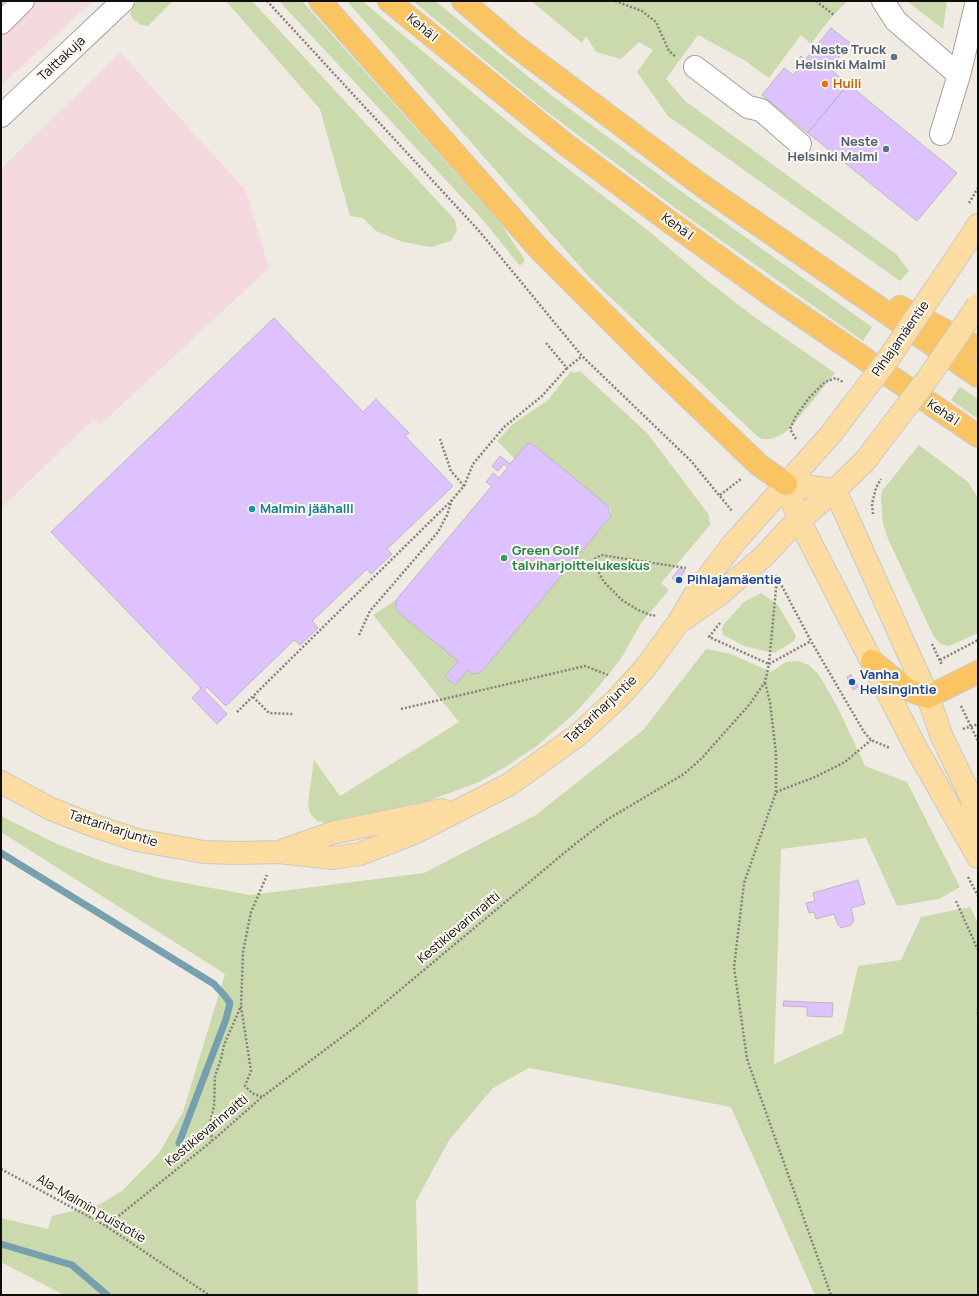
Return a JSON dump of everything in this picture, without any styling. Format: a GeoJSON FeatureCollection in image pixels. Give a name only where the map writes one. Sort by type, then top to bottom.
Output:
{"type":"FeatureCollection","features":[{"type":"Feature","properties":{"kind":"highway"},"geometry":{"type":"LineString","coordinates":[[320,1],[540,250],[660,370],[759,465],[786,484]]}},
{"type":"Feature","properties":{"kind":"highway","name":"Kehä I"},"geometry":{"type":"LineString","coordinates":[[389,1],[565,144],[663,217],[771,295],[978,436]]}},
{"type":"Feature","properties":{"kind":"highway"},"geometry":{"type":"LineString","coordinates":[[463,1],[514,45],[596,108],[701,185],[978,376]]}},
{"type":"Feature","properties":{"kind":"highway"},"geometry":{"type":"LineString","coordinates":[[798,253],[978,348]]}},
{"type":"Feature","properties":{"kind":"highway"},"geometry":{"type":"LineString","coordinates":[[872,661],[906,689],[928,698],[978,672]]}},
{"type":"Feature","properties":{"kind":"main road","name":"Pihlajamäentie"},"geometry":{"type":"LineString","coordinates":[[786,484],[831,434],[888,359],[978,225]]}},
{"type":"Feature","properties":{"kind":"main road"},"geometry":{"type":"LineString","coordinates":[[799,520],[835,490],[865,461],[928,378],[978,305]]}},
{"type":"Feature","properties":{"kind":"main road"},"geometry":{"type":"LineString","coordinates":[[835,490],[786,484],[799,520],[916,748],[978,857]]}},
{"type":"Feature","properties":{"kind":"main road","name":"Tattariharjuntie"},"geometry":{"type":"LineString","coordinates":[[1,782],[51,809],[138,840],[204,852],[279,852],[333,858],[360,854],[414,833],[510,784],[578,735],[618,698],[645,668],[678,623],[696,593],[724,557],[786,484]]}},
{"type":"Feature","properties":{"kind":"main road"},"geometry":{"type":"LineString","coordinates":[[835,490],[928,698],[942,737],[971,797],[978,822]]}},
{"type":"Feature","properties":{"kind":"main road","name":"Tattariharjuntie"},"geometry":{"type":"LineString","coordinates":[[678,623],[720,594],[764,556],[799,520]]}},
{"type":"Feature","properties":{"kind":"street"},"geometry":{"type":"LineString","coordinates":[[1,23],[23,1]]}},
{"type":"Feature","properties":{"kind":"street","name":"Talttakuja"},"geometry":{"type":"LineString","coordinates":[[1,116],[123,1]]}},
{"type":"Feature","properties":{"kind":"street"},"geometry":{"type":"LineString","coordinates":[[883,1],[896,21],[959,74]]}},
{"type":"Feature","properties":{"kind":"street"},"geometry":{"type":"LineString","coordinates":[[941,134],[959,74],[977,1]]}},
{"type":"Feature","properties":{"kind":"street"},"geometry":{"type":"LineString","coordinates":[[696,67],[748,107],[761,110],[800,144]]}},
{"type":"Feature","properties":{"kind":"path"},"geometry":{"type":"LineString","coordinates":[[267,1],[480,232],[582,356],[691,461],[730,508]]}},
{"type":"Feature","properties":{"kind":"path"},"geometry":{"type":"LineString","coordinates":[[615,1],[642,11],[656,22],[669,51],[690,66],[696,67]]}},
{"type":"Feature","properties":{"kind":"path"},"geometry":{"type":"LineString","coordinates":[[816,1],[834,15]]}},
{"type":"Feature","properties":{"kind":"path"},"geometry":{"type":"LineString","coordinates":[[546,343],[567,368]]}},
{"type":"Feature","properties":{"kind":"path"},"geometry":{"type":"LineString","coordinates":[[237,712],[452,500],[464,486],[473,464],[504,427],[542,396],[567,368],[582,356]]}},
{"type":"Feature","properties":{"kind":"path"},"geometry":{"type":"LineString","coordinates":[[797,441],[790,429],[796,416],[809,398],[825,382],[836,378],[849,385]]}},
{"type":"Feature","properties":{"kind":"path"},"geometry":{"type":"LineString","coordinates":[[440,439],[451,471],[464,486]]}},
{"type":"Feature","properties":{"kind":"path"},"geometry":{"type":"LineString","coordinates":[[873,517],[872,504],[874,493],[883,475]]}},
{"type":"Feature","properties":{"kind":"path"},"geometry":{"type":"LineString","coordinates":[[359,635],[370,612],[438,532],[447,515],[452,500]]}},
{"type":"Feature","properties":{"kind":"path"},"geometry":{"type":"LineString","coordinates":[[653,616],[622,600],[604,582],[594,564],[595,559],[600,555],[690,568]]}},
{"type":"Feature","properties":{"kind":"path","name":"Kestikievarinraitti"},"geometry":{"type":"LineString","coordinates":[[106,1226],[212,1141],[262,1097],[358,1024],[608,819],[684,774],[702,758],[749,705],[765,682],[769,664],[778,578],[811,641]]}},
{"type":"Feature","properties":{"kind":"path"},"geometry":{"type":"LineString","coordinates":[[649,622],[658,610]]}},
{"type":"Feature","properties":{"kind":"path"},"geometry":{"type":"LineString","coordinates":[[709,637],[769,664],[811,641],[864,732],[872,740],[896,750]]}},
{"type":"Feature","properties":{"kind":"path"},"geometry":{"type":"LineString","coordinates":[[929,640],[940,660],[978,640]]}},
{"type":"Feature","properties":{"kind":"path"},"geometry":{"type":"LineString","coordinates":[[401,709],[585,666],[610,675]]}},
{"type":"Feature","properties":{"kind":"path"},"geometry":{"type":"LineString","coordinates":[[765,682],[770,702],[776,754],[776,792],[744,883],[734,967],[747,1059],[831,1295]]}},
{"type":"Feature","properties":{"kind":"path"},"geometry":{"type":"LineString","coordinates":[[253,697],[269,712],[293,714]]}},
{"type":"Feature","properties":{"kind":"path"},"geometry":{"type":"LineString","coordinates":[[978,724],[971,727],[978,741]]}},
{"type":"Feature","properties":{"kind":"path"},"geometry":{"type":"LineString","coordinates":[[776,792],[815,777],[845,762],[872,740]]}},
{"type":"Feature","properties":{"kind":"path"},"geometry":{"type":"LineString","coordinates":[[262,1097],[252,1093],[245,1086],[251,1071],[241,1006],[243,952],[251,912],[279,852]]}},
{"type":"Feature","properties":{"kind":"path"},"geometry":{"type":"LineString","coordinates":[[956,901],[978,950]]}},
{"type":"Feature","properties":{"kind":"path"},"geometry":{"type":"LineString","coordinates":[[212,1141],[210,1122],[214,1107],[215,1076],[222,1059],[224,1045],[241,1006]]}},
{"type":"Feature","properties":{"kind":"path"},"geometry":{"type":"LineString","coordinates":[[978,1008],[978,1017]]}},
{"type":"Feature","properties":{"kind":"path","name":"Ala-Malmin puistotie"},"geometry":{"type":"LineString","coordinates":[[1,1170],[106,1226],[209,1295]]}},
{"type":"Feature","properties":{"kind":"shaded area"},"geometry":{"type":"Polygon","coordinates":[[[1,1],[93,1],[1,85],[1,1]]]}},
{"type":"Feature","properties":{"kind":"shaded area"},"geometry":{"type":"Polygon","coordinates":[[[120,52],[246,191],[269,268],[100,425],[93,420],[1,508],[1,169],[120,52]]]}},
{"type":"Feature","properties":{"kind":"green space"},"geometry":{"type":"Polygon","coordinates":[[[138,1],[173,1],[148,26],[141,25],[133,19],[130,13],[133,5],[138,1]]]}},
{"type":"Feature","properties":{"kind":"green space"},"geometry":{"type":"Polygon","coordinates":[[[226,1],[252,1],[455,220],[457,230],[451,241],[431,247],[403,242],[376,231],[363,218],[350,216],[320,109],[226,1]]]}},
{"type":"Feature","properties":{"kind":"green space"},"geometry":{"type":"Polygon","coordinates":[[[279,1],[302,1],[501,224],[525,260],[520,266],[483,220],[279,1]]]}},
{"type":"Feature","properties":{"kind":"green space"},"geometry":{"type":"Polygon","coordinates":[[[347,1],[362,1],[524,135],[645,228],[750,314],[835,373],[791,427],[783,434],[771,439],[762,439],[757,436],[591,279],[347,1]]]}},
{"type":"Feature","properties":{"kind":"green space"},"geometry":{"type":"Polygon","coordinates":[[[413,1],[435,1],[551,95],[686,195],[872,327],[863,341],[678,210],[542,108],[413,1]]]}},
{"type":"Feature","properties":{"kind":"green space"},"geometry":{"type":"Polygon","coordinates":[[[531,1],[847,1],[829,20],[811,44],[801,35],[769,78],[744,60],[698,35],[666,79],[685,101],[896,254],[909,271],[900,281],[668,116],[637,72],[653,50],[639,42],[621,59],[596,52],[586,36],[582,43],[531,1]]]}},
{"type":"Feature","properties":{"kind":"green space"},"geometry":{"type":"Polygon","coordinates":[[[907,1],[947,1],[943,29],[907,1]]]}},
{"type":"Feature","properties":{"kind":"green space"},"geometry":{"type":"Polygon","coordinates":[[[571,371],[574,373],[580,371],[647,433],[709,515],[710,525],[661,583],[669,590],[641,623],[622,657],[600,685],[574,714],[538,745],[507,766],[479,782],[428,801],[379,815],[341,823],[326,823],[317,821],[310,813],[308,803],[314,760],[340,796],[459,722],[373,615],[396,600],[396,609],[399,613],[458,661],[445,677],[455,685],[468,670],[473,674],[477,674],[484,669],[611,516],[611,509],[608,506],[535,446],[530,443],[515,459],[497,441],[513,424],[548,400],[571,371]]]}},
{"type":"Feature","properties":{"kind":"green space"},"geometry":{"type":"Polygon","coordinates":[[[960,387],[978,399],[978,419],[951,400],[960,387]]]}},
{"type":"Feature","properties":{"kind":"green space"},"geometry":{"type":"Polygon","coordinates":[[[919,445],[968,482],[978,498],[978,633],[949,646],[940,644],[933,635],[888,539],[883,523],[881,499],[882,491],[919,445]]]}},
{"type":"Feature","properties":{"kind":"green space"},"geometry":{"type":"Polygon","coordinates":[[[761,593],[778,605],[796,636],[794,641],[774,653],[744,646],[723,635],[722,629],[724,624],[744,602],[761,593]]]}},
{"type":"Feature","properties":{"kind":"green space"},"geometry":{"type":"Polygon","coordinates":[[[706,649],[731,654],[771,672],[786,662],[798,661],[809,665],[819,675],[838,708],[865,766],[907,782],[960,887],[939,899],[897,906],[866,838],[781,849],[774,1064],[843,1033],[858,966],[901,960],[921,917],[970,907],[978,923],[978,1295],[815,1295],[731,1107],[529,1068],[493,1088],[449,1140],[416,1201],[418,1295],[64,1295],[1,1262],[1,1218],[48,1229],[52,1216],[98,1205],[122,1191],[159,1153],[183,1112],[225,974],[1,832],[1,816],[57,844],[104,862],[163,879],[250,895],[424,873],[536,815],[643,730],[706,649]]]}},
{"type":"Feature","properties":{"kind":"building"},"geometry":{"type":"Polygon","coordinates":[[[831,28],[850,43],[830,69],[848,84],[808,133],[762,95],[784,68],[793,75],[799,68],[795,64],[801,56],[805,60],[831,28]]]}},
{"type":"Feature","properties":{"kind":"building"},"geometry":{"type":"Polygon","coordinates":[[[848,84],[957,173],[917,221],[808,133],[848,84]]]}},
{"type":"Feature","properties":{"kind":"building","name":"Malmin jäähalli"},"geometry":{"type":"Polygon","coordinates":[[[274,318],[363,412],[376,399],[409,433],[405,436],[453,486],[387,549],[392,554],[371,574],[367,569],[312,621],[318,628],[300,645],[294,640],[226,706],[207,687],[204,690],[227,714],[217,724],[192,698],[201,688],[51,532],[274,318]]]}},
{"type":"Feature","properties":{"kind":"building","name":"Green Golf talviharjoittelukeskus"},"geometry":{"type":"Polygon","coordinates":[[[530,443],[608,506],[611,516],[484,669],[477,674],[473,674],[468,670],[455,685],[445,677],[458,661],[399,613],[396,609],[396,600],[492,486],[486,482],[493,473],[499,478],[508,467],[504,464],[498,471],[492,466],[500,456],[510,464],[524,447],[530,443]]]}},
{"type":"Feature","properties":{"kind":"building"},"geometry":{"type":"Polygon","coordinates":[[[681,567],[685,571],[676,582],[672,578],[681,567]]]}},
{"type":"Feature","properties":{"kind":"building"},"geometry":{"type":"Polygon","coordinates":[[[851,675],[858,687],[853,690],[847,677],[851,675]]]}},
{"type":"Feature","properties":{"kind":"building"},"geometry":{"type":"Polygon","coordinates":[[[858,880],[865,904],[851,908],[854,921],[851,925],[841,928],[838,925],[834,914],[816,919],[814,912],[809,913],[806,903],[815,901],[813,893],[858,880]]]}},
{"type":"Feature","properties":{"kind":"building"},"geometry":{"type":"Polygon","coordinates":[[[784,1001],[833,1003],[832,1017],[807,1016],[807,1007],[783,1006],[784,1001]]]}},
{"type":"Feature","properties":{"kind":"waterway"},"geometry":{"type":"LineString","coordinates":[[1,853],[214,984],[230,1003],[226,1019],[179,1143]]}},
{"type":"Feature","properties":{"kind":"waterway"},"geometry":{"type":"LineString","coordinates":[[1,1244],[72,1265],[107,1295]]}},
{"type":"Feature","properties":{"kind":"place","name":"Neste Truck Helsinki Malmi"},"geometry":{"type":"Point","coordinates":[894,57]}},
{"type":"Feature","properties":{"kind":"place","name":"Huili"},"geometry":{"type":"Point","coordinates":[825,84]}},
{"type":"Feature","properties":{"kind":"place","name":"Neste Helsinki Malmi"},"geometry":{"type":"Point","coordinates":[886,149]}},
{"type":"Feature","properties":{"kind":"place","name":"Malmin jäähalli"},"geometry":{"type":"Point","coordinates":[252,509]}},
{"type":"Feature","properties":{"kind":"place","name":"Green Golf talviharjoittelukeskus"},"geometry":{"type":"Point","coordinates":[504,558]}},
{"type":"Feature","properties":{"kind":"place","name":"Pihlajamäentie"},"geometry":{"type":"Point","coordinates":[679,580]}},
{"type":"Feature","properties":{"kind":"place","name":"Vanha Helsingintie"},"geometry":{"type":"Point","coordinates":[852,682]}}]}
